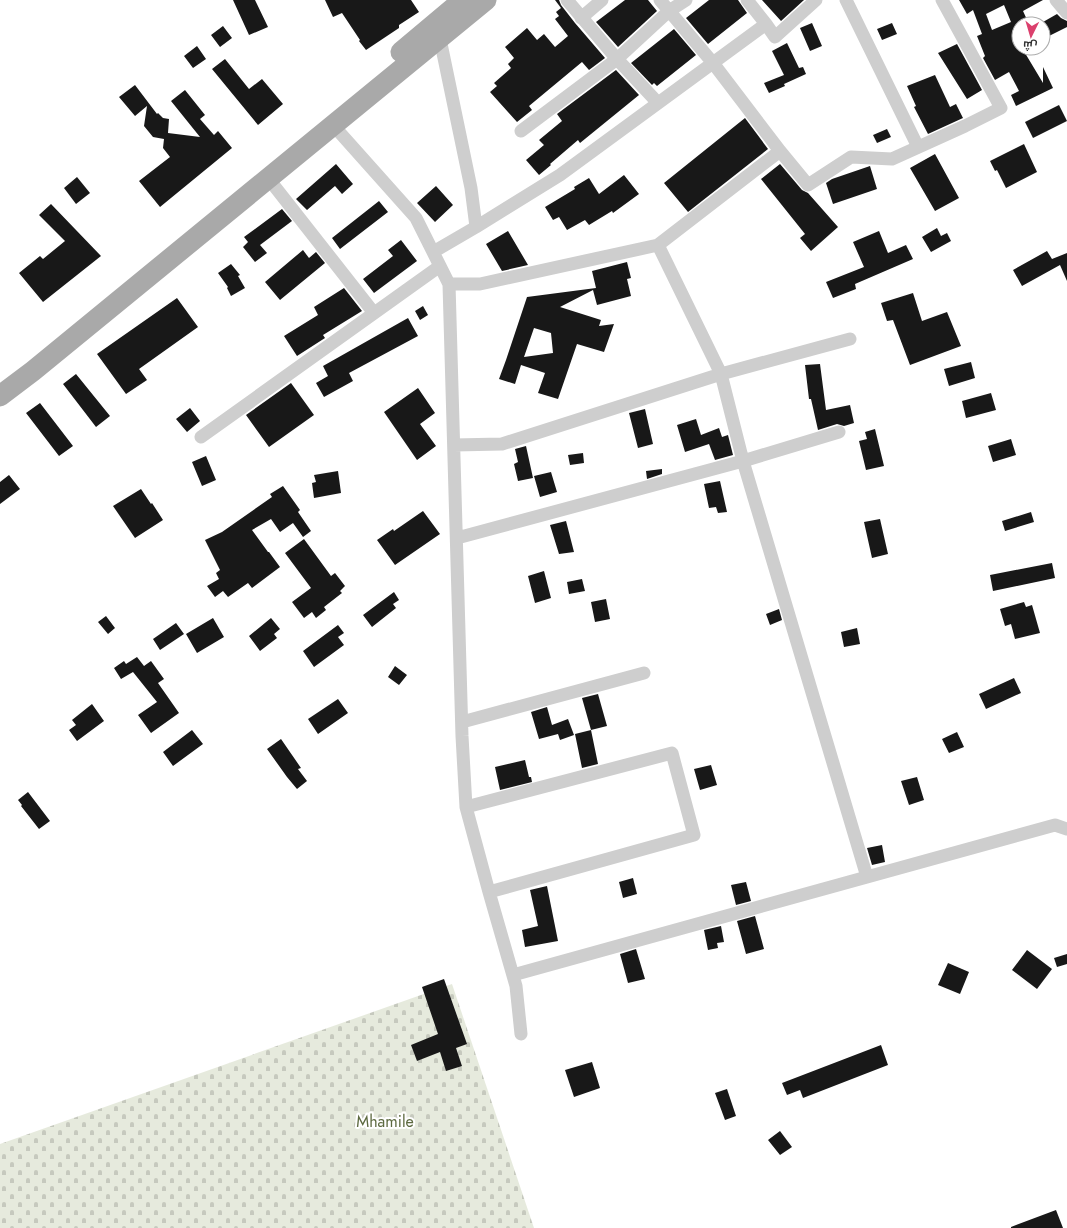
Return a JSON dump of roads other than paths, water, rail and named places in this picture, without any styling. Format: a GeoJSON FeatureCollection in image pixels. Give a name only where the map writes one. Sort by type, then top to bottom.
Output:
{"type":"FeatureCollection","features":[{"type":"Feature","properties":{"kind":"main road"},"geometry":{"type":"LineString","coordinates":[[0,396],[33,371],[333,125],[438,30],[464,0]]}},
{"type":"Feature","properties":{"kind":"main road"},"geometry":{"type":"LineString","coordinates":[[0,381],[438,30],[486,0]]}},
{"type":"Feature","properties":{"kind":"street"},"geometry":{"type":"LineString","coordinates":[[566,0],[617,59],[658,103]]}},
{"type":"Feature","properties":{"kind":"street"},"geometry":{"type":"LineString","coordinates":[[582,18],[602,0]]}},
{"type":"Feature","properties":{"kind":"street"},"geometry":{"type":"LineString","coordinates":[[660,0],[713,63],[780,151],[808,185],[851,157],[892,159],[1000,108],[942,0]]}},
{"type":"Feature","properties":{"kind":"street"},"geometry":{"type":"LineString","coordinates":[[521,131],[617,59],[669,11],[686,0]]}},
{"type":"Feature","properties":{"kind":"street"},"geometry":{"type":"LineString","coordinates":[[747,0],[775,37],[816,0]]}},
{"type":"Feature","properties":{"kind":"street"},"geometry":{"type":"LineString","coordinates":[[846,0],[918,147]]}},
{"type":"Feature","properties":{"kind":"street"},"geometry":{"type":"LineString","coordinates":[[1056,0],[1067,14]]}},
{"type":"Feature","properties":{"kind":"street"},"geometry":{"type":"LineString","coordinates":[[433,252],[560,175],[766,24]]}},
{"type":"Feature","properties":{"kind":"street"},"geometry":{"type":"LineString","coordinates":[[438,30],[471,188],[476,227]]}},
{"type":"Feature","properties":{"kind":"street"},"geometry":{"type":"LineString","coordinates":[[333,125],[416,218],[449,284],[456,538],[466,807],[516,986],[521,1034]]}},
{"type":"Feature","properties":{"kind":"street"},"geometry":{"type":"LineString","coordinates":[[449,284],[480,284],[658,245],[780,151]]}},
{"type":"Feature","properties":{"kind":"street"},"geometry":{"type":"LineString","coordinates":[[268,178],[374,314]]}},
{"type":"Feature","properties":{"kind":"street"},"geometry":{"type":"LineString","coordinates":[[658,245],[721,374],[743,461],[867,877]]}},
{"type":"Feature","properties":{"kind":"street"},"geometry":{"type":"LineString","coordinates":[[201,437],[440,266]]}},
{"type":"Feature","properties":{"kind":"street"},"geometry":{"type":"LineString","coordinates":[[454,445],[502,444],[721,374],[850,339]]}},
{"type":"Feature","properties":{"kind":"street"},"geometry":{"type":"LineString","coordinates":[[456,538],[743,461],[839,432]]}},
{"type":"Feature","properties":{"kind":"street"},"geometry":{"type":"LineString","coordinates":[[462,722],[644,673]]}},
{"type":"Feature","properties":{"kind":"street"},"geometry":{"type":"LineString","coordinates":[[466,807],[672,753],[694,835],[489,892]]}},
{"type":"Feature","properties":{"kind":"street"},"geometry":{"type":"LineString","coordinates":[[513,975],[1055,824],[1067,828]]}},
{"type":"Feature","properties":{"kind":"park label","name":"Mhamile"},"geometry":{"type":"Point","coordinates":[385,1121]}}]}
